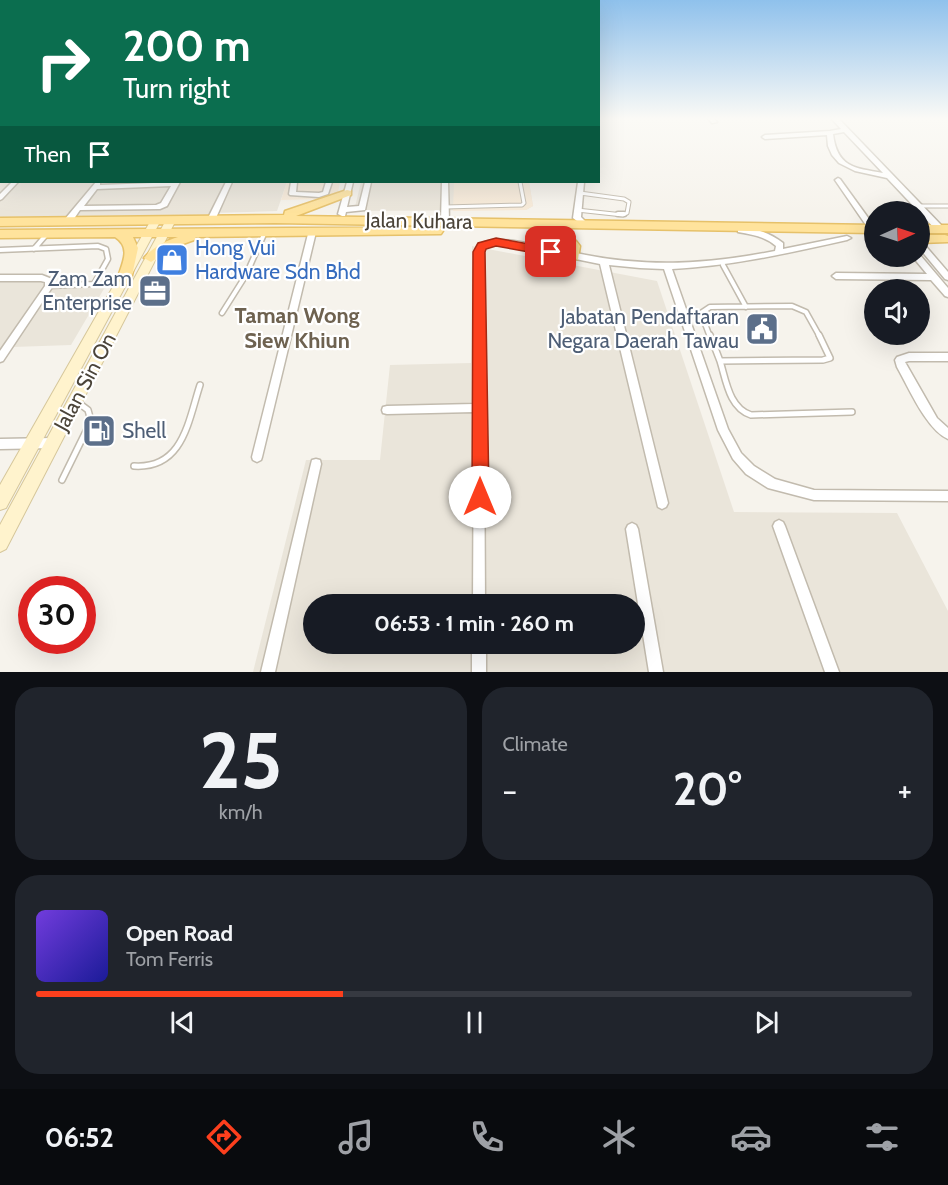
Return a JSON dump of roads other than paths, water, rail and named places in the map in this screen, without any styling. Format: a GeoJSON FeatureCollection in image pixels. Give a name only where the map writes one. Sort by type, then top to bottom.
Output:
{"type":"FeatureCollection","features":[{"type":"Feature","properties":{"kind":"main road"},"geometry":{"type":"LineString","coordinates":[[274,219],[348,190]]}},
{"type":"Feature","properties":{"kind":"main road","name":"Jalan Kuhara"},"geometry":{"type":"LineString","coordinates":[[0,234],[164,233],[274,219],[342,215],[445,221],[864,232]]}},
{"type":"Feature","properties":{"kind":"main road"},"geometry":{"type":"LineString","coordinates":[[342,215],[342,224],[351,227],[379,228],[382,231]]}},
{"type":"Feature","properties":{"kind":"main road","name":"Jalan Sin On"},"geometry":{"type":"LineString","coordinates":[[0,502],[156,220]]}},
{"type":"Feature","properties":{"kind":"main road","name":"Jalan Kuhara"},"geometry":{"type":"LineString","coordinates":[[0,222],[171,220],[265,232],[382,231],[772,238],[848,238],[864,234]]}},
{"type":"Feature","properties":{"kind":"main road","name":"Jalan Sin On"},"geometry":{"type":"LineString","coordinates":[[0,543],[171,220]]}},
{"type":"Feature","properties":{"kind":"main road"},"geometry":{"type":"LineString","coordinates":[[150,258],[181,239],[209,226]]}},
{"type":"Feature","properties":{"kind":"main road"},"geometry":{"type":"LineString","coordinates":[[930,230],[945,232]]}},
{"type":"Feature","properties":{"kind":"main road"},"geometry":{"type":"LineString","coordinates":[[930,236],[945,232]]}},
{"type":"Feature","properties":{"kind":"main road"},"geometry":{"type":"LineString","coordinates":[[117,233],[129,240],[132,248],[124,280]]}},
{"type":"Feature","properties":{"kind":"main road"},"geometry":{"type":"LineString","coordinates":[[556,234],[564,237],[574,246],[573,256]]}},
{"type":"Feature","properties":{"kind":"street"},"geometry":{"type":"LineString","coordinates":[[832,149],[844,165],[855,170],[889,176]]}},
{"type":"Feature","properties":{"kind":"street"},"geometry":{"type":"LineString","coordinates":[[863,149],[914,201]]}},
{"type":"Feature","properties":{"kind":"street"},"geometry":{"type":"LineString","coordinates":[[838,180],[864,218]]}},
{"type":"Feature","properties":{"kind":"street"},"geometry":{"type":"LineString","coordinates":[[0,198],[14,183]]}},
{"type":"Feature","properties":{"kind":"street"},"geometry":{"type":"LineString","coordinates":[[68,221],[97,184],[176,183]]}},
{"type":"Feature","properties":{"kind":"street"},"geometry":{"type":"LineString","coordinates":[[79,208],[157,207],[164,204],[176,183]]}},
{"type":"Feature","properties":{"kind":"street"},"geometry":{"type":"LineString","coordinates":[[209,226],[230,183]]}},
{"type":"Feature","properties":{"kind":"street"},"geometry":{"type":"LineString","coordinates":[[294,183],[292,194],[320,195],[326,193],[329,183]]}},
{"type":"Feature","properties":{"kind":"street"},"geometry":{"type":"LineString","coordinates":[[342,215],[362,208],[368,183]]}},
{"type":"Feature","properties":{"kind":"street"},"geometry":{"type":"LineString","coordinates":[[445,221],[446,183]]}},
{"type":"Feature","properties":{"kind":"street"},"geometry":{"type":"LineString","coordinates":[[581,183],[577,210],[578,220],[585,225]]}},
{"type":"Feature","properties":{"kind":"street"},"geometry":{"type":"LineString","coordinates":[[342,215],[348,190],[365,195]]}},
{"type":"Feature","properties":{"kind":"street"},"geometry":{"type":"LineString","coordinates":[[930,217],[945,232]]}},
{"type":"Feature","properties":{"kind":"street"},"geometry":{"type":"LineString","coordinates":[[724,227],[761,232],[780,244],[779,253]]}},
{"type":"Feature","properties":{"kind":"street"},"geometry":{"type":"LineString","coordinates":[[256,458],[312,232]]}},
{"type":"Feature","properties":{"kind":"street"},"geometry":{"type":"LineString","coordinates":[[479,594],[479,252],[482,246],[488,243],[507,243],[604,262],[668,268],[723,265],[848,238]]}},
{"type":"Feature","properties":{"kind":"street"},"geometry":{"type":"LineString","coordinates":[[930,256],[948,277]]}},
{"type":"Feature","properties":{"kind":"street"},"geometry":{"type":"LineString","coordinates":[[604,262],[662,503]]}},
{"type":"Feature","properties":{"kind":"street"},"geometry":{"type":"LineString","coordinates":[[925,267],[948,294]]}},
{"type":"Feature","properties":{"kind":"street"},"geometry":{"type":"LineString","coordinates":[[668,268],[723,430],[737,456],[750,470],[772,484],[813,495],[948,496]]}},
{"type":"Feature","properties":{"kind":"street"},"geometry":{"type":"LineString","coordinates":[[836,276],[933,277]]}},
{"type":"Feature","properties":{"kind":"street"},"geometry":{"type":"LineString","coordinates":[[0,278],[46,278],[49,281],[49,286],[5,344],[0,358]]}},
{"type":"Feature","properties":{"kind":"street"},"geometry":{"type":"LineString","coordinates":[[948,357],[909,357],[900,360],[933,421],[948,434]]}},
{"type":"Feature","properties":{"kind":"street"},"geometry":{"type":"LineString","coordinates":[[387,410],[480,408]]}},
{"type":"Feature","properties":{"kind":"street"},"geometry":{"type":"LineString","coordinates":[[0,444],[53,443]]}},
{"type":"Feature","properties":{"kind":"street"},"geometry":{"type":"LineString","coordinates":[[268,672],[316,464]]}},
{"type":"Feature","properties":{"kind":"street"},"geometry":{"type":"LineString","coordinates":[[779,526],[832,672]]}},
{"type":"Feature","properties":{"kind":"street"},"geometry":{"type":"LineString","coordinates":[[632,529],[657,672]]}},
{"type":"Feature","properties":{"kind":"street"},"geometry":{"type":"LineString","coordinates":[[479,654],[479,672]]}},
{"type":"Feature","properties":{"kind":"lane"},"geometry":{"type":"LineString","coordinates":[[445,207],[522,205],[524,203],[520,183]]}},
{"type":"Feature","properties":{"kind":"lane"},"geometry":{"type":"LineString","coordinates":[[577,210],[623,215],[627,213],[627,200],[580,193]]}},
{"type":"Feature","properties":{"kind":"lane"},"geometry":{"type":"LineString","coordinates":[[930,206],[948,206]]}},
{"type":"Feature","properties":{"kind":"lane"},"geometry":{"type":"LineString","coordinates":[[222,313],[246,275],[265,232]]}},
{"type":"Feature","properties":{"kind":"lane"},"geometry":{"type":"LineString","coordinates":[[34,249],[47,234]]}},
{"type":"Feature","properties":{"kind":"lane"},"geometry":{"type":"LineString","coordinates":[[0,250],[98,246],[106,249],[109,254],[105,267],[94,284],[49,286]]}},
{"type":"Feature","properties":{"kind":"lane"},"geometry":{"type":"LineString","coordinates":[[723,265],[746,307]]}},
{"type":"Feature","properties":{"kind":"lane"},"geometry":{"type":"LineString","coordinates":[[720,361],[823,360],[830,358],[829,352],[803,309],[792,306],[710,307],[701,312],[737,407],[742,413],[852,412]]}},
{"type":"Feature","properties":{"kind":"lane"},"geometry":{"type":"LineString","coordinates":[[134,466],[149,469],[160,466],[170,457],[180,441],[200,385]]}},
{"type":"Feature","properties":{"kind":"lane"},"geometry":{"type":"LineString","coordinates":[[62,480],[91,421],[88,410],[76,400]]}},
{"type":"Feature","properties":{"kind":"place","name":"Hong Vui Hardware Sdn Bhd"},"geometry":{"type":"Point","coordinates":[172,260]}},
{"type":"Feature","properties":{"kind":"place","name":"Zam Zam Enterprise"},"geometry":{"type":"Point","coordinates":[155,291]}},
{"type":"Feature","properties":{"kind":"place","name":"Jabatan Pendaftaran Negara Daerah Tawau"},"geometry":{"type":"Point","coordinates":[762,329]}},
{"type":"Feature","properties":{"kind":"place","name":"Shell"},"geometry":{"type":"Point","coordinates":[99,431]}},
{"type":"Feature","properties":{"kind":"district","name":"Taman Wong Siew Khiun"},"geometry":{"type":"Point","coordinates":[297,328]}}]}
